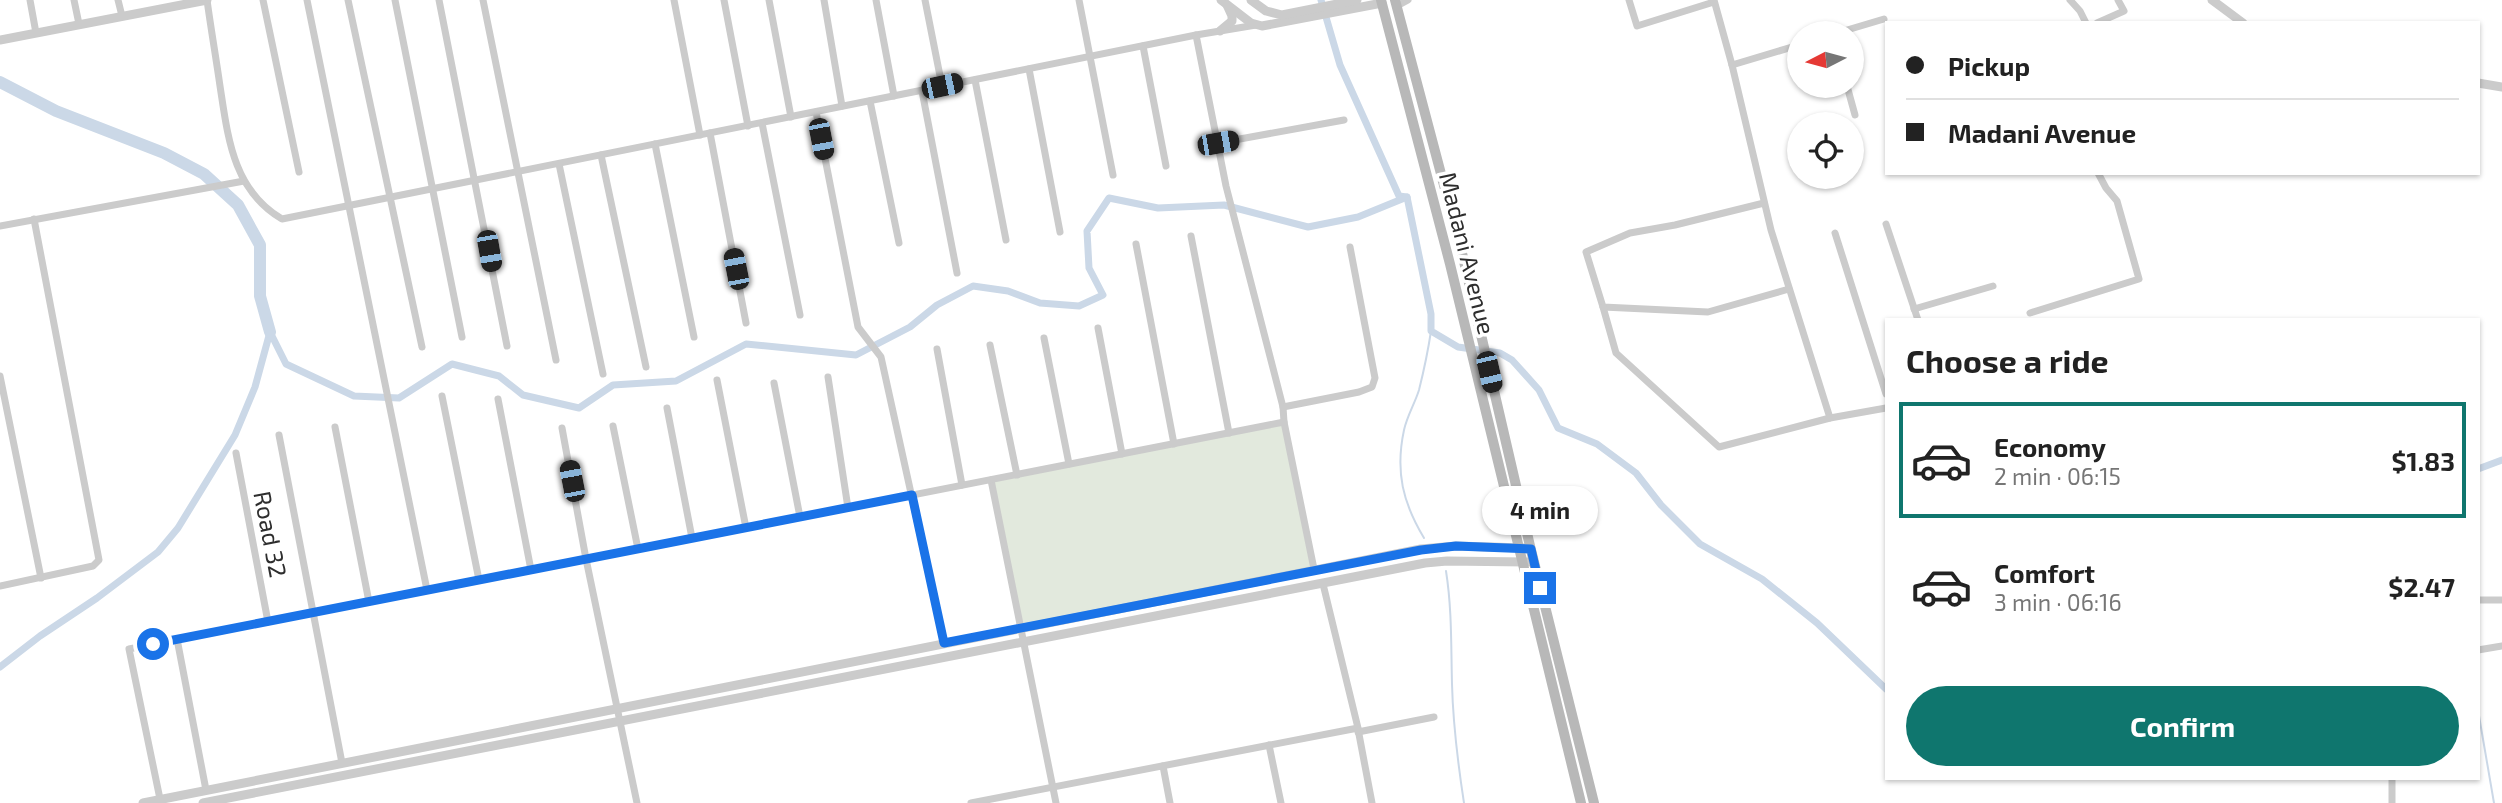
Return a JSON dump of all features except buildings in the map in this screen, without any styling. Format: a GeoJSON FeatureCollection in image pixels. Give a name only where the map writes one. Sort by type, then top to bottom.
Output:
{"type":"FeatureCollection","features":[{"type":"Feature","properties":{"kind":"main road","name":"Madani Avenue"},"geometry":{"type":"LineString","coordinates":[[1382,2],[1450,264],[1581,803]]}},
{"type":"Feature","properties":{"kind":"main road","name":"Madani Avenue"},"geometry":{"type":"LineString","coordinates":[[1396,3],[1463,257],[1531,549]]}},
{"type":"Feature","properties":{"kind":"main road"},"geometry":{"type":"LineString","coordinates":[[1470,351],[1484,347]]}},
{"type":"Feature","properties":{"kind":"main road"},"geometry":{"type":"LineString","coordinates":[[1531,549],[1594,803]]}},
{"type":"Feature","properties":{"kind":"main road"},"geometry":{"type":"LineString","coordinates":[[1567,744],[1578,741]]}},
{"type":"Feature","properties":{"kind":"street"},"geometry":{"type":"LineString","coordinates":[[30,0],[36,33]]}},
{"type":"Feature","properties":{"kind":"street"},"geometry":{"type":"LineString","coordinates":[[74,0],[79,24]]}},
{"type":"Feature","properties":{"kind":"street"},"geometry":{"type":"LineString","coordinates":[[118,0],[122,16]]}},
{"type":"Feature","properties":{"kind":"street"},"geometry":{"type":"LineString","coordinates":[[0,40],[122,16],[164,4],[207,0],[229,145],[244,181],[267,210],[282,219],[1196,35],[1382,2]]}},
{"type":"Feature","properties":{"kind":"street"},"geometry":{"type":"LineString","coordinates":[[263,0],[299,173]]}},
{"type":"Feature","properties":{"kind":"street"},"geometry":{"type":"LineString","coordinates":[[307,0],[427,590]]}},
{"type":"Feature","properties":{"kind":"street"},"geometry":{"type":"LineString","coordinates":[[348,0],[422,347]]}},
{"type":"Feature","properties":{"kind":"street"},"geometry":{"type":"LineString","coordinates":[[395,0],[462,337]]}},
{"type":"Feature","properties":{"kind":"street"},"geometry":{"type":"LineString","coordinates":[[439,0],[507,346]]}},
{"type":"Feature","properties":{"kind":"street"},"geometry":{"type":"LineString","coordinates":[[483,0],[556,360]]}},
{"type":"Feature","properties":{"kind":"street"},"geometry":{"type":"LineString","coordinates":[[674,0],[700,135]]}},
{"type":"Feature","properties":{"kind":"street"},"geometry":{"type":"LineString","coordinates":[[724,0],[748,126]]}},
{"type":"Feature","properties":{"kind":"street"},"geometry":{"type":"LineString","coordinates":[[769,0],[790,117]]}},
{"type":"Feature","properties":{"kind":"street"},"geometry":{"type":"LineString","coordinates":[[824,0],[842,106]]}},
{"type":"Feature","properties":{"kind":"street"},"geometry":{"type":"LineString","coordinates":[[876,0],[894,96]]}},
{"type":"Feature","properties":{"kind":"street"},"geometry":{"type":"LineString","coordinates":[[925,0],[942,86]]}},
{"type":"Feature","properties":{"kind":"street"},"geometry":{"type":"LineString","coordinates":[[1079,0],[1113,175]]}},
{"type":"Feature","properties":{"kind":"street"},"geometry":{"type":"LineString","coordinates":[[1251,0],[1271,13],[1291,17]]}},
{"type":"Feature","properties":{"kind":"street"},"geometry":{"type":"LineString","coordinates":[[1340,8],[1357,0]]}},
{"type":"Feature","properties":{"kind":"street"},"geometry":{"type":"LineString","coordinates":[[1396,3],[1408,0]]}},
{"type":"Feature","properties":{"kind":"street"},"geometry":{"type":"LineString","coordinates":[[1629,0],[1637,26],[1714,1],[1732,65],[1764,204],[1830,418]]}},
{"type":"Feature","properties":{"kind":"street"},"geometry":{"type":"LineString","coordinates":[[2070,0],[2085,21]]}},
{"type":"Feature","properties":{"kind":"street"},"geometry":{"type":"LineString","coordinates":[[2101,21],[2124,11],[2118,0]]}},
{"type":"Feature","properties":{"kind":"street"},"geometry":{"type":"LineString","coordinates":[[2212,0],[2241,21]]}},
{"type":"Feature","properties":{"kind":"street"},"geometry":{"type":"LineString","coordinates":[[1224,2],[1256,25]]}},
{"type":"Feature","properties":{"kind":"street"},"geometry":{"type":"LineString","coordinates":[[1220,31],[1232,21],[1231,10],[1224,2]]}},
{"type":"Feature","properties":{"kind":"street"},"geometry":{"type":"LineString","coordinates":[[1864,25],[1884,19]]}},
{"type":"Feature","properties":{"kind":"street"},"geometry":{"type":"LineString","coordinates":[[1196,35],[1227,190],[1283,407],[1314,569],[1323,584],[1358,730],[1372,803]]}},
{"type":"Feature","properties":{"kind":"street"},"geometry":{"type":"LineString","coordinates":[[1143,46],[1166,166]]}},
{"type":"Feature","properties":{"kind":"street"},"geometry":{"type":"LineString","coordinates":[[1732,65],[1787,49]]}},
{"type":"Feature","properties":{"kind":"street"},"geometry":{"type":"LineString","coordinates":[[1029,69],[1060,232]]}},
{"type":"Feature","properties":{"kind":"street"},"geometry":{"type":"LineString","coordinates":[[975,80],[1006,240]]}},
{"type":"Feature","properties":{"kind":"street"},"geometry":{"type":"LineString","coordinates":[[2480,83],[2502,87]]}},
{"type":"Feature","properties":{"kind":"street"},"geometry":{"type":"LineString","coordinates":[[922,90],[957,273]]}},
{"type":"Feature","properties":{"kind":"street"},"geometry":{"type":"LineString","coordinates":[[870,101],[899,243]]}},
{"type":"Feature","properties":{"kind":"street"},"geometry":{"type":"LineString","coordinates":[[816,112],[858,327],[881,358],[944,643]]}},
{"type":"Feature","properties":{"kind":"street"},"geometry":{"type":"LineString","coordinates":[[1218,143],[1344,120]]}},
{"type":"Feature","properties":{"kind":"street"},"geometry":{"type":"LineString","coordinates":[[762,123],[800,315]]}},
{"type":"Feature","properties":{"kind":"street"},"geometry":{"type":"LineString","coordinates":[[710,133],[747,323]]}},
{"type":"Feature","properties":{"kind":"street"},"geometry":{"type":"LineString","coordinates":[[655,144],[694,337]]}},
{"type":"Feature","properties":{"kind":"street"},"geometry":{"type":"LineString","coordinates":[[601,155],[646,367]]}},
{"type":"Feature","properties":{"kind":"street"},"geometry":{"type":"LineString","coordinates":[[559,164],[603,374]]}},
{"type":"Feature","properties":{"kind":"street"},"geometry":{"type":"LineString","coordinates":[[2029,313],[2139,279],[2117,201],[2099,175]]}},
{"type":"Feature","properties":{"kind":"street"},"geometry":{"type":"LineString","coordinates":[[0,226],[244,181]]}},
{"type":"Feature","properties":{"kind":"street"},"geometry":{"type":"LineString","coordinates":[[1764,204],[1630,233],[1586,252],[1616,353],[1719,447],[1830,418],[1885,408]]}},
{"type":"Feature","properties":{"kind":"street"},"geometry":{"type":"LineString","coordinates":[[0,586],[93,566],[99,560],[34,219]]}},
{"type":"Feature","properties":{"kind":"street"},"geometry":{"type":"LineString","coordinates":[[1886,224],[1917,318]]}},
{"type":"Feature","properties":{"kind":"street"},"geometry":{"type":"LineString","coordinates":[[1835,233],[1885,391]]}},
{"type":"Feature","properties":{"kind":"street"},"geometry":{"type":"LineString","coordinates":[[1191,236],[1229,433]]}},
{"type":"Feature","properties":{"kind":"street"},"geometry":{"type":"LineString","coordinates":[[1136,244],[1174,444]]}},
{"type":"Feature","properties":{"kind":"street"},"geometry":{"type":"LineString","coordinates":[[1283,407],[1372,387],[1375,378],[1350,247]]}},
{"type":"Feature","properties":{"kind":"street"},"geometry":{"type":"LineString","coordinates":[[1914,309],[1993,286]]}},
{"type":"Feature","properties":{"kind":"street"},"geometry":{"type":"LineString","coordinates":[[1603,307],[1708,312],[1789,289]]}},
{"type":"Feature","properties":{"kind":"street"},"geometry":{"type":"LineString","coordinates":[[1098,328],[1122,454]]}},
{"type":"Feature","properties":{"kind":"street"},"geometry":{"type":"LineString","coordinates":[[1044,338],[1069,464]]}},
{"type":"Feature","properties":{"kind":"street"},"geometry":{"type":"LineString","coordinates":[[990,345],[1017,475]]}},
{"type":"Feature","properties":{"kind":"street"},"geometry":{"type":"LineString","coordinates":[[937,349],[962,485]]}},
{"type":"Feature","properties":{"kind":"street"},"geometry":{"type":"LineString","coordinates":[[0,376],[41,578]]}},
{"type":"Feature","properties":{"kind":"street"},"geometry":{"type":"LineString","coordinates":[[828,377],[848,508]]}},
{"type":"Feature","properties":{"kind":"street"},"geometry":{"type":"LineString","coordinates":[[717,380],[746,528]]}},
{"type":"Feature","properties":{"kind":"street"},"geometry":{"type":"LineString","coordinates":[[774,383],[800,517]]}},
{"type":"Feature","properties":{"kind":"street"},"geometry":{"type":"LineString","coordinates":[[442,396],[478,580]]}},
{"type":"Feature","properties":{"kind":"street"},"geometry":{"type":"LineString","coordinates":[[498,399],[531,570]]}},
{"type":"Feature","properties":{"kind":"street"},"geometry":{"type":"LineString","coordinates":[[667,408],[692,538]]}},
{"type":"Feature","properties":{"kind":"street"},"geometry":{"type":"LineString","coordinates":[[160,799],[129,649],[1284,422]]}},
{"type":"Feature","properties":{"kind":"street"},"geometry":{"type":"LineString","coordinates":[[613,426],[638,549]]}},
{"type":"Feature","properties":{"kind":"street"},"geometry":{"type":"LineString","coordinates":[[335,427],[369,602]]}},
{"type":"Feature","properties":{"kind":"street"},"geometry":{"type":"LineString","coordinates":[[562,428],[586,559],[637,803]]}},
{"type":"Feature","properties":{"kind":"street"},"geometry":{"type":"LineString","coordinates":[[279,435],[342,763]]}},
{"type":"Feature","properties":{"kind":"street","name":"Road 32"},"geometry":{"type":"LineString","coordinates":[[236,453],[268,622]]}},
{"type":"Feature","properties":{"kind":"street"},"geometry":{"type":"LineString","coordinates":[[991,480],[1056,803]]}},
{"type":"Feature","properties":{"kind":"street"},"geometry":{"type":"LineString","coordinates":[[142,803],[1314,569],[1439,547],[1531,549]]}},
{"type":"Feature","properties":{"kind":"street"},"geometry":{"type":"LineString","coordinates":[[203,803],[1436,562],[1534,562]]}},
{"type":"Feature","properties":{"kind":"street"},"geometry":{"type":"LineString","coordinates":[[2480,600],[2502,600]]}},
{"type":"Feature","properties":{"kind":"street"},"geometry":{"type":"LineString","coordinates":[[177,639],[206,790]]}},
{"type":"Feature","properties":{"kind":"street"},"geometry":{"type":"LineString","coordinates":[[2480,650],[2502,646]]}},
{"type":"Feature","properties":{"kind":"street"},"geometry":{"type":"LineString","coordinates":[[971,803],[1011,799],[1052,787],[1269,745],[1434,717]]}},
{"type":"Feature","properties":{"kind":"street"},"geometry":{"type":"LineString","coordinates":[[1269,745],[1281,803]]}},
{"type":"Feature","properties":{"kind":"street"},"geometry":{"type":"LineString","coordinates":[[1163,766],[1170,803]]}},
{"type":"Feature","properties":{"kind":"street"},"geometry":{"type":"LineString","coordinates":[[2392,780],[2392,803]]}},
{"type":"Feature","properties":{"kind":"shaded area"},"geometry":{"type":"Polygon","coordinates":[[[1284,422],[1314,569],[1020,628],[991,480],[1284,422]]]}},
{"type":"Feature","properties":{"kind":"waterway"},"geometry":{"type":"LineString","coordinates":[[1321,0],[1340,65],[1399,196],[1407,197],[1431,314],[1431,331],[1458,347],[1500,353],[1512,360],[1539,390],[1558,428],[1597,444],[1636,473],[1661,505],[1700,544],[1762,579],[1817,623],[1885,688]]}},
{"type":"Feature","properties":{"kind":"waterway"},"geometry":{"type":"LineString","coordinates":[[0,82],[56,111],[164,153],[204,174],[238,205],[260,245],[260,296],[270,332]]}},
{"type":"Feature","properties":{"kind":"waterway"},"geometry":{"type":"LineString","coordinates":[[0,667],[158,552],[178,528],[235,435],[255,387],[270,332],[286,364],[354,396],[399,398],[452,364],[499,376],[523,395],[579,408],[613,385],[676,381],[746,344],[856,355],[910,327],[937,305],[973,286],[1008,291],[1040,303],[1079,306],[1103,295],[1089,268],[1087,231],[1109,198],[1158,208],[1224,205],[1308,227],[1358,217],[1407,197]]}},
{"type":"Feature","properties":{"kind":"waterway"},"geometry":{"type":"LineString","coordinates":[[1424,538],[1406,500],[1400,460],[1404,430],[1419,390],[1431,331]]}},
{"type":"Feature","properties":{"kind":"waterway"},"geometry":{"type":"LineString","coordinates":[[2480,468],[2502,460]]}},
{"type":"Feature","properties":{"kind":"waterway"},"geometry":{"type":"LineString","coordinates":[[1446,571],[1453,714],[1464,803]]}},
{"type":"Feature","properties":{"kind":"waterway"},"geometry":{"type":"LineString","coordinates":[[2480,722],[2494,803]]}},
{"type":"Feature","properties":{"kind":"route"},"geometry":{"type":"LineString","coordinates":[[153,644],[912,495],[944,643],[1314,569],[1439,547],[1531,549],[1540,588]]}}]}
